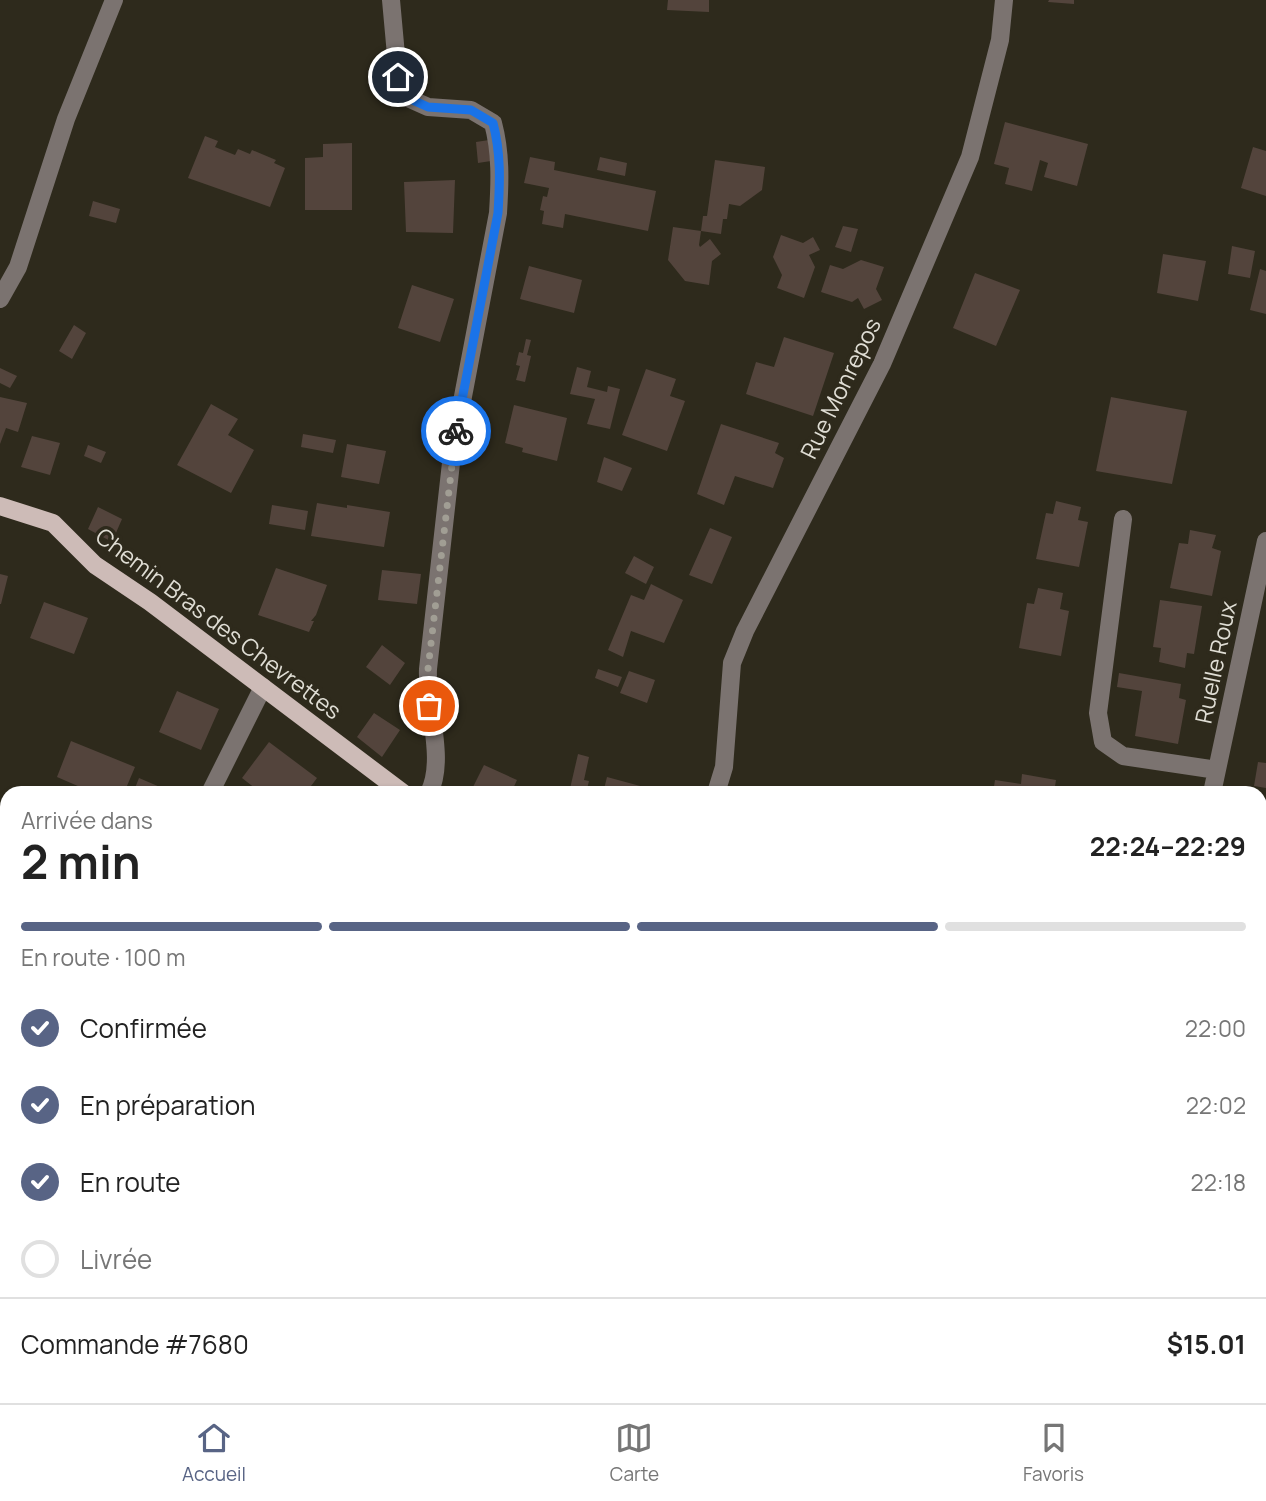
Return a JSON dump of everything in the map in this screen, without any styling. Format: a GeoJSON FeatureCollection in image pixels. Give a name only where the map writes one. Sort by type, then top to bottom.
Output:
{"type":"FeatureCollection","features":[{"type":"Feature","properties":{"kind":"main road","name":"Chemin Bras des Chevrettes"},"geometry":{"type":"LineString","coordinates":[[0,506],[53,523],[95,565],[150,602],[394,786]]}},
{"type":"Feature","properties":{"kind":"street"},"geometry":{"type":"LineString","coordinates":[[0,299],[18,267],[66,119],[114,0]]}},
{"type":"Feature","properties":{"kind":"street"},"geometry":{"type":"LineString","coordinates":[[391,0],[398,77],[408,98],[428,107],[471,110],[493,123],[498,142],[498,213],[452,454],[428,669],[428,698],[438,764],[433,786]]}},
{"type":"Feature","properties":{"kind":"street","name":"Rue Monrepos"},"geometry":{"type":"LineString","coordinates":[[718,786],[724,767],[732,663],[751,619],[882,364],[970,157],[1000,40],[1004,0]]}},
{"type":"Feature","properties":{"kind":"street"},"geometry":{"type":"LineString","coordinates":[[1123,519],[1098,713],[1103,742],[1123,756],[1217,771]]}},
{"type":"Feature","properties":{"kind":"street","name":"Ruelle Roux"},"geometry":{"type":"LineString","coordinates":[[1214,786],[1266,541]]}},
{"type":"Feature","properties":{"kind":"street"},"geometry":{"type":"LineString","coordinates":[[214,786],[263,687]]}},
{"type":"Feature","properties":{"kind":"building"},"geometry":{"type":"Polygon","coordinates":[[[668,0],[709,0],[709,12],[667,10],[668,0]]]}},
{"type":"Feature","properties":{"kind":"building"},"geometry":{"type":"Polygon","coordinates":[[[1074,0],[1074,4],[1048,2],[1074,0]]]}},
{"type":"Feature","properties":{"kind":"building"},"geometry":{"type":"Polygon","coordinates":[[[1005,122],[1088,144],[1077,186],[1044,177],[1048,163],[1040,160],[1032,191],[1005,184],[1009,168],[994,164],[1005,122]]]}},
{"type":"Feature","properties":{"kind":"building"},"geometry":{"type":"Polygon","coordinates":[[[205,136],[218,141],[215,147],[235,155],[238,149],[250,154],[252,150],[276,160],[274,163],[285,168],[270,207],[188,178],[205,136]]]}},
{"type":"Feature","properties":{"kind":"building"},"geometry":{"type":"Polygon","coordinates":[[[489,140],[491,161],[478,163],[476,142],[489,140]]]}},
{"type":"Feature","properties":{"kind":"building"},"geometry":{"type":"Polygon","coordinates":[[[352,143],[352,210],[305,210],[305,158],[323,157],[323,144],[352,143]]]}},
{"type":"Feature","properties":{"kind":"building"},"geometry":{"type":"Polygon","coordinates":[[[1253,147],[1266,151],[1266,196],[1241,188],[1253,147]]]}},
{"type":"Feature","properties":{"kind":"building"},"geometry":{"type":"Polygon","coordinates":[[[530,157],[555,162],[554,170],[656,191],[648,231],[565,214],[563,228],[542,224],[544,211],[540,210],[543,196],[547,197],[549,188],[524,183],[530,157]]]}},
{"type":"Feature","properties":{"kind":"building"},"geometry":{"type":"Polygon","coordinates":[[[600,157],[627,163],[625,176],[597,170],[600,157]]]}},
{"type":"Feature","properties":{"kind":"building"},"geometry":{"type":"Polygon","coordinates":[[[715,160],[765,167],[762,190],[740,206],[729,204],[721,234],[701,231],[703,216],[707,216],[715,160]]]}},
{"type":"Feature","properties":{"kind":"building"},"geometry":{"type":"Polygon","coordinates":[[[455,180],[453,233],[406,232],[404,182],[455,180]]]}},
{"type":"Feature","properties":{"kind":"building"},"geometry":{"type":"Polygon","coordinates":[[[93,201],[120,209],[116,223],[89,216],[93,201]]]}},
{"type":"Feature","properties":{"kind":"building"},"geometry":{"type":"Polygon","coordinates":[[[843,226],[858,229],[851,252],[835,247],[843,226]]]}},
{"type":"Feature","properties":{"kind":"building"},"geometry":{"type":"Polygon","coordinates":[[[673,227],[701,231],[700,247],[710,239],[721,254],[712,261],[709,285],[685,281],[668,260],[673,227]]]}},
{"type":"Feature","properties":{"kind":"building"},"geometry":{"type":"Polygon","coordinates":[[[781,235],[803,243],[813,237],[820,250],[809,255],[815,267],[804,298],[777,288],[782,275],[773,257],[781,235]]]}},
{"type":"Feature","properties":{"kind":"building"},"geometry":{"type":"Polygon","coordinates":[[[1232,246],[1255,251],[1250,278],[1228,274],[1232,246]]]}},
{"type":"Feature","properties":{"kind":"building"},"geometry":{"type":"Polygon","coordinates":[[[1163,254],[1206,261],[1198,301],[1157,293],[1163,254]]]}},
{"type":"Feature","properties":{"kind":"building"},"geometry":{"type":"Polygon","coordinates":[[[861,260],[884,267],[876,289],[882,300],[864,309],[858,298],[852,302],[821,292],[830,265],[843,269],[861,260]]]}},
{"type":"Feature","properties":{"kind":"building"},"geometry":{"type":"Polygon","coordinates":[[[529,266],[582,280],[574,313],[520,299],[529,266]]]}},
{"type":"Feature","properties":{"kind":"building"},"geometry":{"type":"Polygon","coordinates":[[[1260,269],[1266,271],[1266,314],[1250,310],[1260,269]]]}},
{"type":"Feature","properties":{"kind":"building"},"geometry":{"type":"Polygon","coordinates":[[[975,273],[1020,290],[996,346],[953,328],[975,273]]]}},
{"type":"Feature","properties":{"kind":"building"},"geometry":{"type":"Polygon","coordinates":[[[412,285],[454,299],[440,342],[398,328],[412,285]]]}},
{"type":"Feature","properties":{"kind":"building"},"geometry":{"type":"Polygon","coordinates":[[[74,325],[86,333],[72,359],[59,351],[74,325]]]}},
{"type":"Feature","properties":{"kind":"building"},"geometry":{"type":"Polygon","coordinates":[[[784,337],[834,353],[813,416],[746,394],[756,362],[774,367],[784,337]]]}},
{"type":"Feature","properties":{"kind":"building"},"geometry":{"type":"Polygon","coordinates":[[[526,339],[531,340],[527,355],[531,356],[525,382],[516,380],[520,366],[516,365],[519,352],[523,353],[526,339]]]}},
{"type":"Feature","properties":{"kind":"building"},"geometry":{"type":"Polygon","coordinates":[[[577,367],[591,371],[587,387],[607,392],[608,386],[620,389],[610,429],[587,424],[595,399],[570,394],[577,367]]]}},
{"type":"Feature","properties":{"kind":"building"},"geometry":{"type":"Polygon","coordinates":[[[0,368],[17,376],[10,388],[0,383],[0,368]]]}},
{"type":"Feature","properties":{"kind":"building"},"geometry":{"type":"Polygon","coordinates":[[[646,369],[676,379],[670,396],[685,401],[667,451],[622,435],[646,369]]]}},
{"type":"Feature","properties":{"kind":"building"},"geometry":{"type":"Polygon","coordinates":[[[0,397],[27,403],[18,432],[6,428],[0,444],[0,397]]]}},
{"type":"Feature","properties":{"kind":"building"},"geometry":{"type":"Polygon","coordinates":[[[1111,397],[1187,411],[1172,484],[1096,471],[1111,397]]]}},
{"type":"Feature","properties":{"kind":"building"},"geometry":{"type":"Polygon","coordinates":[[[211,404],[238,419],[228,435],[254,450],[231,493],[177,465],[211,404]]]}},
{"type":"Feature","properties":{"kind":"building"},"geometry":{"type":"Polygon","coordinates":[[[514,405],[567,418],[557,461],[522,452],[523,448],[505,443],[514,405]]]}},
{"type":"Feature","properties":{"kind":"building"},"geometry":{"type":"Polygon","coordinates":[[[721,424],[779,443],[775,453],[784,458],[773,488],[735,476],[724,505],[697,494],[721,424]]]}},
{"type":"Feature","properties":{"kind":"building"},"geometry":{"type":"Polygon","coordinates":[[[303,434],[336,440],[333,453],[301,447],[303,434]]]}},
{"type":"Feature","properties":{"kind":"building"},"geometry":{"type":"Polygon","coordinates":[[[32,436],[60,443],[50,475],[21,467],[32,436]]]}},
{"type":"Feature","properties":{"kind":"building"},"geometry":{"type":"Polygon","coordinates":[[[347,444],[386,451],[379,484],[341,477],[347,444]]]}},
{"type":"Feature","properties":{"kind":"building"},"geometry":{"type":"Polygon","coordinates":[[[88,445],[106,452],[101,463],[84,456],[88,445]]]}},
{"type":"Feature","properties":{"kind":"building"},"geometry":{"type":"Polygon","coordinates":[[[604,457],[632,468],[622,491],[597,482],[604,457]]]}},
{"type":"Feature","properties":{"kind":"building"},"geometry":{"type":"Polygon","coordinates":[[[1056,501],[1081,507],[1078,520],[1088,522],[1079,567],[1036,559],[1046,513],[1053,514],[1056,501]]]}},
{"type":"Feature","properties":{"kind":"building"},"geometry":{"type":"Polygon","coordinates":[[[317,503],[390,512],[384,547],[311,536],[317,503]]]}},
{"type":"Feature","properties":{"kind":"building"},"geometry":{"type":"Polygon","coordinates":[[[272,505],[308,511],[305,530],[269,524],[272,505]]]}},
{"type":"Feature","properties":{"kind":"building"},"geometry":{"type":"Polygon","coordinates":[[[98,507],[122,519],[112,542],[88,529],[98,507]]]}},
{"type":"Feature","properties":{"kind":"building"},"geometry":{"type":"Polygon","coordinates":[[[710,528],[732,537],[712,584],[689,575],[710,528]]]}},
{"type":"Feature","properties":{"kind":"building"},"geometry":{"type":"Polygon","coordinates":[[[1190,530],[1216,535],[1212,548],[1221,551],[1212,596],[1170,588],[1179,543],[1188,544],[1190,530]]]}},
{"type":"Feature","properties":{"kind":"building"},"geometry":{"type":"Polygon","coordinates":[[[634,556],[654,567],[646,584],[625,573],[634,556]]]}},
{"type":"Feature","properties":{"kind":"building"},"geometry":{"type":"Polygon","coordinates":[[[276,568],[327,585],[309,632],[258,615],[276,568]]]}},
{"type":"Feature","properties":{"kind":"building"},"geometry":{"type":"Polygon","coordinates":[[[382,570],[421,574],[417,604],[378,600],[382,570]]]}},
{"type":"Feature","properties":{"kind":"building"},"geometry":{"type":"Polygon","coordinates":[[[0,574],[8,576],[1,604],[0,604],[0,574]]]}},
{"type":"Feature","properties":{"kind":"building"},"geometry":{"type":"Polygon","coordinates":[[[651,584],[683,600],[664,643],[631,631],[623,657],[608,650],[631,595],[644,600],[651,584]]]}},
{"type":"Feature","properties":{"kind":"building"},"geometry":{"type":"Polygon","coordinates":[[[1038,588],[1063,593],[1060,609],[1069,611],[1061,656],[1019,648],[1027,603],[1034,604],[1038,588]]]}},
{"type":"Feature","properties":{"kind":"building"},"geometry":{"type":"Polygon","coordinates":[[[1160,600],[1202,606],[1194,654],[1187,653],[1185,668],[1159,662],[1161,648],[1153,647],[1160,600]]]}},
{"type":"Feature","properties":{"kind":"building"},"geometry":{"type":"Polygon","coordinates":[[[44,602],[88,618],[74,654],[30,638],[44,602]]]}},
{"type":"Feature","properties":{"kind":"building"},"geometry":{"type":"Polygon","coordinates":[[[382,645],[405,663],[390,685],[366,667],[382,645]]]}},
{"type":"Feature","properties":{"kind":"building"},"geometry":{"type":"Polygon","coordinates":[[[598,669],[622,677],[618,687],[595,678],[598,669]]]}},
{"type":"Feature","properties":{"kind":"building"},"geometry":{"type":"Polygon","coordinates":[[[629,671],[655,680],[647,703],[620,693],[629,671]]]}},
{"type":"Feature","properties":{"kind":"building"},"geometry":{"type":"Polygon","coordinates":[[[1119,673],[1181,684],[1179,698],[1186,700],[1178,744],[1135,736],[1142,691],[1117,687],[1119,673]]]}},
{"type":"Feature","properties":{"kind":"building"},"geometry":{"type":"Polygon","coordinates":[[[177,691],[219,709],[201,750],[159,732],[177,691]]]}},
{"type":"Feature","properties":{"kind":"building"},"geometry":{"type":"Polygon","coordinates":[[[374,713],[400,730],[382,757],[357,737],[374,713]]]}},
{"type":"Feature","properties":{"kind":"building"},"geometry":{"type":"Polygon","coordinates":[[[71,741],[135,767],[127,786],[78,786],[57,777],[71,741]]]}},
{"type":"Feature","properties":{"kind":"building"},"geometry":{"type":"Polygon","coordinates":[[[269,742],[317,778],[311,786],[252,786],[242,778],[269,742]]]}},
{"type":"Feature","properties":{"kind":"building"},"geometry":{"type":"Polygon","coordinates":[[[578,754],[589,757],[584,780],[589,781],[588,786],[571,786],[578,754]]]}},
{"type":"Feature","properties":{"kind":"building"},"geometry":{"type":"Polygon","coordinates":[[[1258,762],[1266,763],[1266,786],[1254,786],[1258,762]]]}},
{"type":"Feature","properties":{"kind":"building"},"geometry":{"type":"Polygon","coordinates":[[[484,765],[517,780],[514,786],[474,786],[484,765]]]}},
{"type":"Feature","properties":{"kind":"building"},"geometry":{"type":"Polygon","coordinates":[[[1022,774],[1056,780],[1055,786],[994,786],[995,780],[1021,784],[1022,774]]]}},
{"type":"Feature","properties":{"kind":"building"},"geometry":{"type":"Polygon","coordinates":[[[607,777],[640,786],[605,786],[607,777]]]}},
{"type":"Feature","properties":{"kind":"building"},"geometry":{"type":"Polygon","coordinates":[[[139,778],[158,786],[136,786],[139,778]]]}},
{"type":"Feature","properties":{"kind":"way so far"},"geometry":{"type":"LineString","coordinates":[[429,706],[428,669],[456,431]]}},
{"type":"Feature","properties":{"kind":"route"},"geometry":{"type":"LineString","coordinates":[[398,77],[408,98],[428,107],[471,110],[493,123],[498,142],[498,213],[456,431]]}}]}
